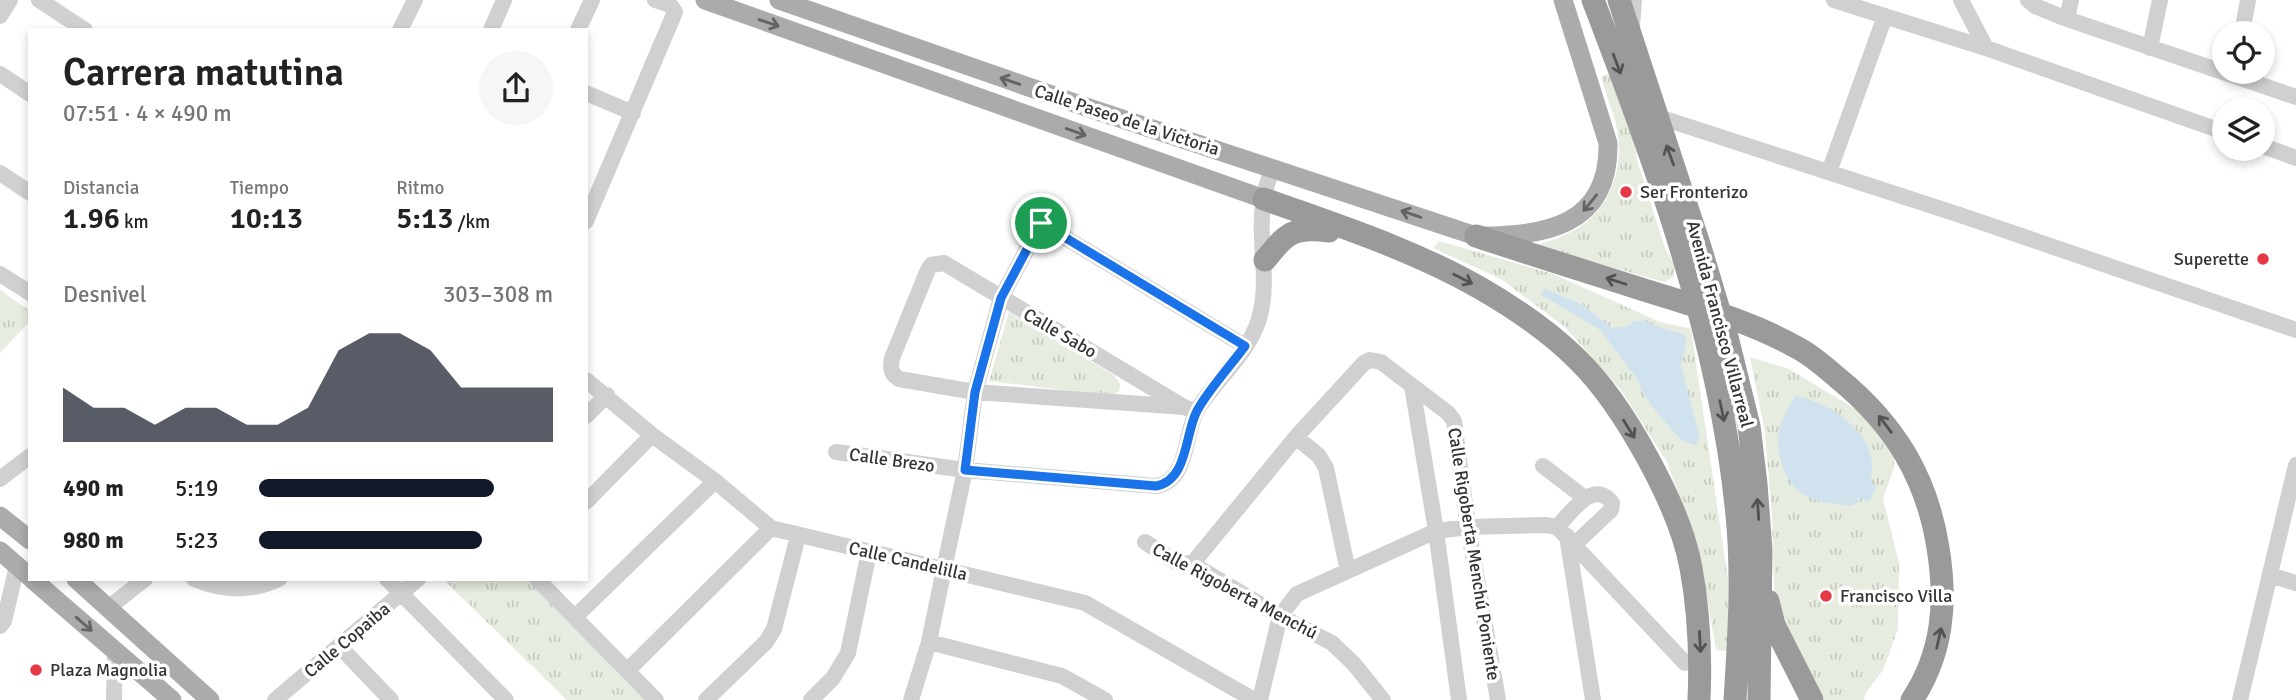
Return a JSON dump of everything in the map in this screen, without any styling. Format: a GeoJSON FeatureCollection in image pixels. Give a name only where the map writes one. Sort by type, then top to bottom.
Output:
{"type":"FeatureCollection","features":[{"type":"Feature","properties":{"kind":"highway","name":"Avenida Francisco Villarreal"},"geometry":{"type":"LineString","coordinates":[[1593,0],[1632,103],[1672,222],[1707,344],[1726,433],[1737,514],[1740,569],[1735,700]]}},
{"type":"Feature","properties":{"kind":"highway","name":"Avenida Francisco Villarreal"},"geometry":{"type":"LineString","coordinates":[[1619,0],[1696,234],[1738,376],[1749,426],[1760,550],[1759,700]]}},
{"type":"Feature","properties":{"kind":"highway"},"geometry":{"type":"LineString","coordinates":[[1264,199],[1361,234],[1430,263],[1480,288],[1532,323],[1578,359],[1611,399],[1661,484],[1678,521],[1691,565],[1698,616],[1701,664],[1699,700]]}},
{"type":"Feature","properties":{"kind":"highway"},"geometry":{"type":"LineString","coordinates":[[1265,260],[1281,240],[1300,229],[1361,234]]}},
{"type":"Feature","properties":{"kind":"highway"},"geometry":{"type":"LineString","coordinates":[[1476,236],[1757,329],[1798,348],[1860,396],[1883,419],[1906,453],[1925,492],[1935,528],[1941,567],[1942,624],[1933,662],[1912,700]]}},
{"type":"Feature","properties":{"kind":"highway"},"geometry":{"type":"LineString","coordinates":[[1760,550],[1770,614],[1812,700]]}},
{"type":"Feature","properties":{"kind":"main road","name":"Calle Paseo de la Victoria"},"geometry":{"type":"LineString","coordinates":[[705,0],[1264,199]]}},
{"type":"Feature","properties":{"kind":"main road","name":"Calle Paseo de la Victoria"},"geometry":{"type":"LineString","coordinates":[[779,0],[1086,107],[1476,236]]}},
{"type":"Feature","properties":{"kind":"main road"},"geometry":{"type":"LineString","coordinates":[[1476,236],[1534,233],[1565,223],[1585,211],[1596,197],[1604,179],[1608,143],[1563,0]]}},
{"type":"Feature","properties":{"kind":"main road"},"geometry":{"type":"LineString","coordinates":[[0,516],[28,538]]}},
{"type":"Feature","properties":{"kind":"main road"},"geometry":{"type":"LineString","coordinates":[[0,551],[26,574]]}},
{"type":"Feature","properties":{"kind":"main road"},"geometry":{"type":"LineString","coordinates":[[34,581],[172,700]]}},
{"type":"Feature","properties":{"kind":"main road"},"geometry":{"type":"LineString","coordinates":[[78,581],[210,700]]}},
{"type":"Feature","properties":{"kind":"street"},"geometry":{"type":"LineString","coordinates":[[0,16],[10,0]]}},
{"type":"Feature","properties":{"kind":"street"},"geometry":{"type":"LineString","coordinates":[[39,0],[82,28]]}},
{"type":"Feature","properties":{"kind":"street"},"geometry":{"type":"LineString","coordinates":[[401,28],[415,0]]}},
{"type":"Feature","properties":{"kind":"street"},"geometry":{"type":"LineString","coordinates":[[492,28],[504,0]]}},
{"type":"Feature","properties":{"kind":"street"},"geometry":{"type":"LineString","coordinates":[[579,28],[592,0]]}},
{"type":"Feature","properties":{"kind":"street"},"geometry":{"type":"LineString","coordinates":[[588,216],[675,12],[670,5],[655,0]]}},
{"type":"Feature","properties":{"kind":"street"},"geometry":{"type":"LineString","coordinates":[[1631,39],[1633,0]]}},
{"type":"Feature","properties":{"kind":"street"},"geometry":{"type":"LineString","coordinates":[[1834,0],[1986,48],[2212,128]]}},
{"type":"Feature","properties":{"kind":"street"},"geometry":{"type":"LineString","coordinates":[[1961,0],[1986,48]]}},
{"type":"Feature","properties":{"kind":"street"},"geometry":{"type":"LineString","coordinates":[[2028,0],[2035,6],[2067,19],[2212,67]]}},
{"type":"Feature","properties":{"kind":"street"},"geometry":{"type":"LineString","coordinates":[[2067,19],[2071,0]]}},
{"type":"Feature","properties":{"kind":"street"},"geometry":{"type":"LineString","coordinates":[[2150,48],[2160,0]]}},
{"type":"Feature","properties":{"kind":"street"},"geometry":{"type":"LineString","coordinates":[[2244,21],[2248,0]]}},
{"type":"Feature","properties":{"kind":"street"},"geometry":{"type":"LineString","coordinates":[[1829,172],[1885,16]]}},
{"type":"Feature","properties":{"kind":"street"},"geometry":{"type":"LineString","coordinates":[[0,74],[28,93]]}},
{"type":"Feature","properties":{"kind":"street"},"geometry":{"type":"LineString","coordinates":[[2260,84],[2296,97]]}},
{"type":"Feature","properties":{"kind":"street"},"geometry":{"type":"LineString","coordinates":[[588,94],[633,113]]}},
{"type":"Feature","properties":{"kind":"street"},"geometry":{"type":"LineString","coordinates":[[1656,116],[2296,330]]}},
{"type":"Feature","properties":{"kind":"street"},"geometry":{"type":"LineString","coordinates":[[2275,150],[2296,158]]}},
{"type":"Feature","properties":{"kind":"street"},"geometry":{"type":"LineString","coordinates":[[975,392],[1190,409],[1245,346],[1261,313],[1265,260],[1264,199],[1272,167]]}},
{"type":"Feature","properties":{"kind":"street"},"geometry":{"type":"LineString","coordinates":[[0,173],[28,191]]}},
{"type":"Feature","properties":{"kind":"street"},"geometry":{"type":"LineString","coordinates":[[911,700],[929,642],[965,470],[975,392],[1001,298],[1041,223],[1245,346]]}},
{"type":"Feature","properties":{"kind":"street","name":"Calle Sabo"},"geometry":{"type":"LineString","coordinates":[[975,392],[900,379],[894,376],[890,368],[927,272],[931,265],[936,263],[944,263],[1190,409]]}},
{"type":"Feature","properties":{"kind":"street"},"geometry":{"type":"LineString","coordinates":[[0,274],[28,292]]}},
{"type":"Feature","properties":{"kind":"street","name":"Calle Rigoberta Menchú Poniente"},"geometry":{"type":"LineString","coordinates":[[1192,564],[1296,437],[1364,363],[1370,360],[1381,362],[1448,413],[1454,421],[1468,527],[1498,700]]}},
{"type":"Feature","properties":{"kind":"street"},"geometry":{"type":"LineString","coordinates":[[1120,403],[1129,384],[1128,372]]}},
{"type":"Feature","properties":{"kind":"street","name":"Calle Candelilla"},"geometry":{"type":"LineString","coordinates":[[588,381],[771,528],[1085,603],[1254,700]]}},
{"type":"Feature","properties":{"kind":"street","name":"Calle Rigoberta Menchú Poniente"},"geometry":{"type":"LineString","coordinates":[[1412,386],[1436,531],[1459,700]]}},
{"type":"Feature","properties":{"kind":"street"},"geometry":{"type":"LineString","coordinates":[[588,414],[607,395]]}},
{"type":"Feature","properties":{"kind":"street","name":"Calle Brezo"},"geometry":{"type":"LineString","coordinates":[[836,452],[965,470],[1166,485],[1177,472],[1190,409]]}},
{"type":"Feature","properties":{"kind":"street"},"geometry":{"type":"LineString","coordinates":[[588,500],[652,435]]}},
{"type":"Feature","properties":{"kind":"street"},"geometry":{"type":"LineString","coordinates":[[1296,437],[1319,456],[1326,468],[1348,571]]}},
{"type":"Feature","properties":{"kind":"street"},"geometry":{"type":"LineString","coordinates":[[0,479],[28,458]]}},
{"type":"Feature","properties":{"kind":"street"},"geometry":{"type":"LineString","coordinates":[[2240,700],[2296,465]]}},
{"type":"Feature","properties":{"kind":"street"},"geometry":{"type":"LineString","coordinates":[[1543,466],[1585,498]]}},
{"type":"Feature","properties":{"kind":"street"},"geometry":{"type":"LineString","coordinates":[[575,617],[715,481]]}},
{"type":"Feature","properties":{"kind":"street"},"geometry":{"type":"LineString","coordinates":[[1566,536],[1612,506],[1604,494],[1594,493],[1585,498],[1566,536],[1593,700]]}},
{"type":"Feature","properties":{"kind":"street"},"geometry":{"type":"LineString","coordinates":[[1260,700],[1280,616],[1297,594],[1436,531],[1468,527],[1545,525],[1566,536],[1685,663]]}},
{"type":"Feature","properties":{"kind":"street"},"geometry":{"type":"LineString","coordinates":[[628,670],[771,528]]}},
{"type":"Feature","properties":{"kind":"street"},"geometry":{"type":"LineString","coordinates":[[706,700],[766,642],[774,629],[798,536]]}},
{"type":"Feature","properties":{"kind":"street","name":"Calle Rigoberta Menchú"},"geometry":{"type":"LineString","coordinates":[[1145,542],[1176,562],[1192,564],[1332,643],[1354,664],[1383,700]]}},
{"type":"Feature","properties":{"kind":"street"},"geometry":{"type":"LineString","coordinates":[[811,700],[833,678],[848,653],[869,552]]}},
{"type":"Feature","properties":{"kind":"street"},"geometry":{"type":"LineString","coordinates":[[0,625],[26,574]]}},
{"type":"Feature","properties":{"kind":"street"},"geometry":{"type":"LineString","coordinates":[[2270,575],[2296,583]]}},
{"type":"Feature","properties":{"kind":"street"},"geometry":{"type":"LineString","coordinates":[[108,608],[142,581]]}},
{"type":"Feature","properties":{"kind":"street"},"geometry":{"type":"LineString","coordinates":[[200,581],[238,589],[274,581]]}},
{"type":"Feature","properties":{"kind":"street"},"geometry":{"type":"LineString","coordinates":[[389,581],[506,700]]}},
{"type":"Feature","properties":{"kind":"street","name":"Calle Copaiba"},"geometry":{"type":"LineString","coordinates":[[275,700],[416,581]]}},
{"type":"Feature","properties":{"kind":"street"},"geometry":{"type":"LineString","coordinates":[[539,581],[656,700]]}},
{"type":"Feature","properties":{"kind":"street"},"geometry":{"type":"LineString","coordinates":[[929,642],[1062,676],[1105,700]]}},
{"type":"Feature","properties":{"kind":"street"},"geometry":{"type":"LineString","coordinates":[[339,646],[391,700]]}},
{"type":"Feature","properties":{"kind":"street"},"geometry":{"type":"LineString","coordinates":[[114,700],[115,651]]}},
{"type":"Feature","properties":{"kind":"green space"},"geometry":{"type":"Polygon","coordinates":[[[1610,74],[1634,137],[1637,160],[1665,248],[1675,266],[1673,277],[1664,282],[1536,246],[1581,226],[1601,207],[1608,196],[1619,156],[1615,122],[1601,77],[1610,74]]]}},
{"type":"Feature","properties":{"kind":"green space"},"geometry":{"type":"Polygon","coordinates":[[[1439,241],[1553,274],[1660,322],[1691,329],[1728,580],[1728,651],[1716,650],[1699,551],[1667,462],[1621,390],[1565,327],[1501,279],[1433,248],[1439,241]]]}},
{"type":"Feature","properties":{"kind":"green space"},"geometry":{"type":"Polygon","coordinates":[[[0,290],[28,310],[28,323],[0,353],[0,290]]]}},
{"type":"Feature","properties":{"kind":"green space"},"geometry":{"type":"Polygon","coordinates":[[[1009,312],[1115,376],[1120,384],[1119,391],[1113,396],[989,381],[1009,312]]]}},
{"type":"Feature","properties":{"kind":"green space"},"geometry":{"type":"Polygon","coordinates":[[[1750,357],[1789,369],[1867,416],[1894,452],[1894,468],[1883,499],[1899,563],[1898,629],[1883,670],[1865,694],[1864,700],[1824,700],[1775,610],[1772,516],[1765,432],[1750,357]]]}},
{"type":"Feature","properties":{"kind":"green space"},"geometry":{"type":"Polygon","coordinates":[[[445,581],[529,581],[646,700],[567,700],[445,581]]]}},
{"type":"Feature","properties":{"kind":"water"},"geometry":{"type":"Polygon","coordinates":[[[1545,289],[1583,305],[1612,328],[1627,327],[1634,321],[1646,321],[1684,334],[1687,340],[1681,366],[1700,438],[1695,445],[1681,440],[1658,414],[1642,392],[1638,380],[1600,330],[1540,294],[1545,289]]]}},
{"type":"Feature","properties":{"kind":"water"},"geometry":{"type":"Polygon","coordinates":[[[1795,396],[1838,414],[1862,437],[1869,450],[1872,465],[1870,480],[1876,487],[1869,502],[1860,498],[1852,506],[1821,502],[1804,495],[1792,484],[1783,467],[1778,439],[1782,422],[1795,396]]]}},
{"type":"Feature","properties":{"kind":"place","name":"Ser Fronterizo"},"geometry":{"type":"Point","coordinates":[1626,192]}},
{"type":"Feature","properties":{"kind":"place","name":"Superette"},"geometry":{"type":"Point","coordinates":[2263,259]}},
{"type":"Feature","properties":{"kind":"place","name":"Francisco Villa"},"geometry":{"type":"Point","coordinates":[1826,596]}},
{"type":"Feature","properties":{"kind":"place","name":"Plaza Magnolia"},"geometry":{"type":"Point","coordinates":[36,670]}},
{"type":"Feature","properties":{"kind":"route"},"geometry":{"type":"LineString","coordinates":[[1041,223],[1245,346],[1196,412],[1177,472],[1166,485],[965,470],[975,392],[1001,298],[1041,223]]}}]}
